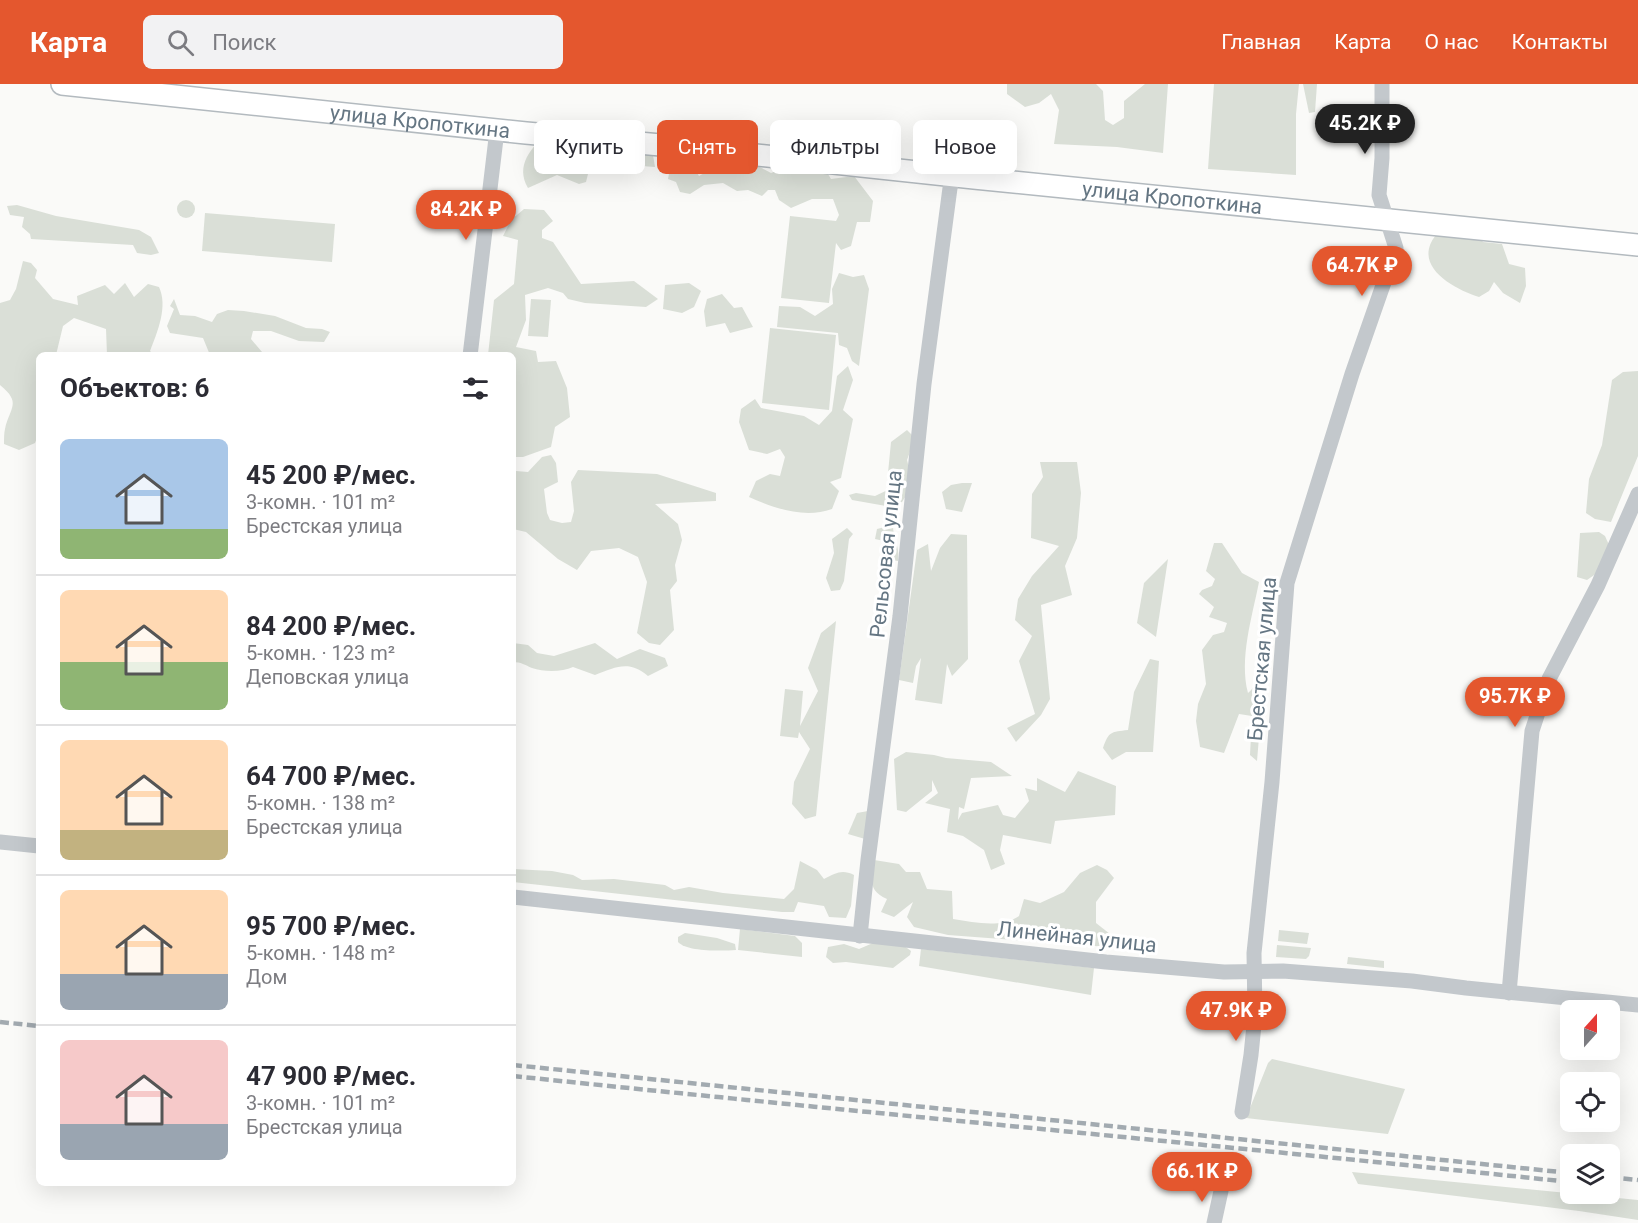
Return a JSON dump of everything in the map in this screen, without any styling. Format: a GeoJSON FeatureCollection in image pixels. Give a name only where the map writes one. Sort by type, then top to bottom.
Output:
{"type":"FeatureCollection","features":[{"type":"Feature","properties":{"kind":"main road","name":"улица Кропоткина"},"geometry":{"type":"LineString","coordinates":[[62,84],[1638,245]]}},
{"type":"Feature","properties":{"kind":"street","name":"Брестская улица"},"geometry":{"type":"LineString","coordinates":[[1242,1112],[1256,1015],[1253,971],[1272,782],[1287,583],[1352,374],[1396,248],[1379,195],[1382,158],[1382,84]]}},
{"type":"Feature","properties":{"kind":"street"},"geometry":{"type":"LineString","coordinates":[[470,352],[497,130]]}},
{"type":"Feature","properties":{"kind":"street","name":"Рельсовая улица"},"geometry":{"type":"LineString","coordinates":[[860,936],[900,616],[924,384],[950,188],[954,176]]}},
{"type":"Feature","properties":{"kind":"street"},"geometry":{"type":"LineString","coordinates":[[1509,993],[1532,731],[1549,679],[1598,585],[1638,494]]}},
{"type":"Feature","properties":{"kind":"street"},"geometry":{"type":"LineString","coordinates":[[0,842],[36,846]]}},
{"type":"Feature","properties":{"kind":"street","name":"Линейная улица"},"geometry":{"type":"LineString","coordinates":[[516,897],[1147,966],[1224,972],[1283,971],[1412,981],[1638,1005]]}},
{"type":"Feature","properties":{"kind":"street"},"geometry":{"type":"LineString","coordinates":[[1214,1223],[1221,1191]]}},
{"type":"Feature","properties":{"kind":"shaded area"},"geometry":{"type":"Polygon","coordinates":[[[1007,84],[1096,84],[1103,91],[1105,120],[1113,125],[1124,118],[1124,101],[1145,84],[1168,84],[1163,153],[1117,147],[1054,144],[1059,110],[1051,94],[1039,103],[1025,107],[1007,94],[1007,84]]]}},
{"type":"Feature","properties":{"kind":"shaded area"},"geometry":{"type":"Polygon","coordinates":[[[1214,84],[1299,84],[1296,114],[1296,175],[1208,169],[1214,84]]]}},
{"type":"Feature","properties":{"kind":"shaded area"},"geometry":{"type":"Polygon","coordinates":[[[1303,84],[1317,84],[1315,112],[1309,113],[1303,84]]]}},
{"type":"Feature","properties":{"kind":"shaded area"},"geometry":{"type":"Polygon","coordinates":[[[534,146],[534,174],[588,174],[586,182],[579,184],[557,175],[528,188],[523,172],[534,146]]]}},
{"type":"Feature","properties":{"kind":"shaded area"},"geometry":{"type":"Polygon","coordinates":[[[645,154],[653,155],[655,167],[645,166],[645,154]]]}},
{"type":"Feature","properties":{"kind":"shaded area"},"geometry":{"type":"Polygon","coordinates":[[[758,166],[770,174],[828,174],[831,179],[854,176],[873,201],[870,222],[857,222],[851,246],[841,250],[836,243],[829,303],[781,298],[790,216],[836,221],[839,215],[833,199],[812,199],[791,208],[779,200],[775,190],[768,190],[762,196],[748,190],[737,191],[723,183],[704,185],[690,194],[680,192],[676,182],[668,179],[669,174],[698,174],[699,176],[703,174],[758,174],[758,166]]]}},
{"type":"Feature","properties":{"kind":"shaded area"},"geometry":{"type":"Polygon","coordinates":[[[186,200],[192,203],[195,209],[192,215],[186,218],[180,215],[177,209],[180,203],[186,200]]]}},
{"type":"Feature","properties":{"kind":"shaded area"},"geometry":{"type":"Polygon","coordinates":[[[17,205],[56,216],[139,230],[151,237],[159,253],[151,255],[137,253],[133,245],[31,239],[30,234],[22,227],[24,217],[10,215],[7,206],[17,205]]]}},
{"type":"Feature","properties":{"kind":"shaded area"},"geometry":{"type":"Polygon","coordinates":[[[524,209],[544,210],[553,221],[542,230],[542,238],[553,242],[581,284],[634,281],[658,299],[646,307],[585,303],[568,299],[563,293],[548,288],[525,295],[526,320],[516,347],[536,351],[538,362],[556,361],[567,388],[570,417],[555,427],[551,447],[523,457],[516,457],[516,352],[488,352],[494,300],[514,284],[518,240],[503,236],[511,220],[524,209]]]}},
{"type":"Feature","properties":{"kind":"shaded area"},"geometry":{"type":"Polygon","coordinates":[[[205,213],[335,224],[332,262],[202,251],[205,213]]]}},
{"type":"Feature","properties":{"kind":"shaded area"},"geometry":{"type":"Polygon","coordinates":[[[1477,233],[1483,242],[1502,244],[1509,264],[1525,268],[1526,286],[1520,303],[1503,293],[1494,282],[1489,291],[1479,297],[1469,293],[1448,282],[1432,266],[1429,257],[1430,246],[1436,235],[1477,233]]]}},
{"type":"Feature","properties":{"kind":"shaded area"},"geometry":{"type":"Polygon","coordinates":[[[23,261],[31,263],[37,270],[35,278],[53,299],[78,305],[77,296],[105,285],[114,294],[125,283],[134,297],[148,284],[159,287],[163,302],[159,327],[151,352],[107,352],[106,329],[74,318],[63,326],[57,352],[36,352],[36,440],[19,450],[4,444],[13,401],[0,385],[0,303],[10,300],[16,289],[23,261]]]}},
{"type":"Feature","properties":{"kind":"shaded area"},"geometry":{"type":"Polygon","coordinates":[[[839,273],[853,277],[864,275],[869,289],[859,366],[852,361],[847,348],[839,345],[838,333],[777,327],[779,306],[800,307],[815,316],[833,304],[832,289],[839,273]]]}},
{"type":"Feature","properties":{"kind":"shaded area"},"geometry":{"type":"Polygon","coordinates":[[[689,283],[701,291],[694,307],[682,313],[663,309],[665,285],[689,283]]]}},
{"type":"Feature","properties":{"kind":"shaded area"},"geometry":{"type":"Polygon","coordinates":[[[722,294],[734,308],[742,307],[753,327],[730,333],[725,323],[706,327],[704,311],[707,299],[722,294]]]}},
{"type":"Feature","properties":{"kind":"shaded area"},"geometry":{"type":"Polygon","coordinates":[[[174,299],[180,315],[195,316],[212,322],[217,314],[228,310],[244,311],[275,316],[306,328],[330,332],[324,342],[299,341],[271,331],[253,331],[251,339],[262,352],[209,352],[203,338],[170,333],[167,326],[174,309],[170,306],[174,299]]]}},
{"type":"Feature","properties":{"kind":"shaded area"},"geometry":{"type":"Polygon","coordinates":[[[531,299],[551,300],[548,337],[528,336],[531,299]]]}},
{"type":"Feature","properties":{"kind":"shaded area"},"geometry":{"type":"Polygon","coordinates":[[[770,328],[836,335],[829,410],[762,403],[770,328]]]}},
{"type":"Feature","properties":{"kind":"shaded area"},"geometry":{"type":"Polygon","coordinates":[[[848,366],[853,380],[843,410],[853,419],[841,478],[830,482],[839,491],[832,509],[811,513],[789,511],[749,497],[756,481],[770,474],[780,476],[785,457],[780,449],[767,454],[749,450],[739,422],[741,409],[755,399],[761,408],[804,416],[819,425],[832,411],[837,376],[848,366]]]}},
{"type":"Feature","properties":{"kind":"shaded area"},"geometry":{"type":"Polygon","coordinates":[[[1638,371],[1638,456],[1611,522],[1595,519],[1586,513],[1589,479],[1602,445],[1612,380],[1623,372],[1638,371]]]}},
{"type":"Feature","properties":{"kind":"shaded area"},"geometry":{"type":"Polygon","coordinates":[[[907,430],[915,438],[907,460],[910,472],[909,491],[902,502],[886,506],[852,500],[849,495],[856,493],[875,496],[894,487],[888,473],[891,442],[907,430]]]}},
{"type":"Feature","properties":{"kind":"shaded area"},"geometry":{"type":"Polygon","coordinates":[[[551,455],[556,463],[558,482],[544,489],[550,520],[562,523],[571,522],[574,511],[571,482],[578,470],[657,474],[716,493],[716,501],[655,504],[678,524],[682,540],[675,565],[677,581],[670,590],[674,630],[660,645],[649,643],[637,633],[647,582],[638,557],[619,548],[591,551],[577,570],[558,559],[526,532],[516,530],[516,471],[528,472],[542,457],[551,455]]]}},
{"type":"Feature","properties":{"kind":"shaded area"},"geometry":{"type":"Polygon","coordinates":[[[1040,462],[1077,462],[1081,493],[1077,538],[1065,566],[1072,595],[1041,605],[1050,699],[1041,715],[1016,742],[1007,728],[1035,714],[1019,661],[1032,636],[1015,620],[1018,599],[1032,576],[1059,546],[1031,538],[1032,494],[1043,477],[1040,462]]]}},
{"type":"Feature","properties":{"kind":"shaded area"},"geometry":{"type":"Polygon","coordinates":[[[972,483],[962,512],[946,509],[942,492],[951,485],[972,483]]]}},
{"type":"Feature","properties":{"kind":"shaded area"},"geometry":{"type":"Polygon","coordinates":[[[893,525],[898,561],[884,559],[884,541],[875,539],[877,529],[893,525]]]}},
{"type":"Feature","properties":{"kind":"shaded area"},"geometry":{"type":"Polygon","coordinates":[[[847,528],[853,534],[849,539],[844,581],[840,590],[831,591],[826,578],[834,553],[832,539],[847,528]]]}},
{"type":"Feature","properties":{"kind":"shaded area"},"geometry":{"type":"Polygon","coordinates":[[[1599,532],[1605,536],[1609,545],[1600,571],[1587,580],[1577,577],[1580,533],[1599,532]]]}},
{"type":"Feature","properties":{"kind":"shaded area"},"geometry":{"type":"Polygon","coordinates":[[[951,534],[967,535],[968,659],[952,676],[947,664],[942,704],[915,700],[921,658],[916,666],[913,683],[899,680],[917,550],[928,544],[931,571],[940,548],[951,534]]]}},
{"type":"Feature","properties":{"kind":"shaded area"},"geometry":{"type":"Polygon","coordinates":[[[1214,543],[1222,543],[1242,573],[1259,582],[1245,666],[1248,693],[1257,677],[1260,645],[1267,642],[1257,761],[1250,755],[1252,716],[1239,714],[1224,753],[1200,747],[1196,721],[1198,704],[1206,684],[1202,650],[1213,635],[1224,632],[1227,623],[1209,617],[1214,607],[1199,594],[1202,590],[1212,586],[1215,579],[1206,571],[1214,543]]]}},
{"type":"Feature","properties":{"kind":"shaded area"},"geometry":{"type":"Polygon","coordinates":[[[1168,559],[1156,637],[1137,623],[1144,583],[1168,559]]]}},
{"type":"Feature","properties":{"kind":"shaded area"},"geometry":{"type":"Polygon","coordinates":[[[836,621],[816,816],[805,819],[792,804],[794,782],[810,749],[799,732],[798,738],[780,736],[785,689],[803,691],[800,726],[818,691],[808,668],[821,633],[836,621]]]}},
{"type":"Feature","properties":{"kind":"shaded area"},"geometry":{"type":"Polygon","coordinates":[[[516,643],[528,645],[537,653],[554,656],[595,643],[617,659],[640,649],[665,658],[668,666],[648,676],[635,668],[622,666],[595,675],[573,667],[558,671],[542,670],[516,662],[516,643]]]}},
{"type":"Feature","properties":{"kind":"shaded area"},"geometry":{"type":"Polygon","coordinates":[[[1150,659],[1159,661],[1153,752],[1126,752],[1112,760],[1103,748],[1111,733],[1128,730],[1134,692],[1150,659]]]}},
{"type":"Feature","properties":{"kind":"shaded area"},"geometry":{"type":"Polygon","coordinates":[[[906,752],[991,762],[1012,776],[971,778],[964,809],[959,807],[958,820],[962,813],[998,805],[1003,815],[1015,818],[1029,801],[1025,788],[1037,791],[1037,778],[1065,792],[1078,771],[1116,786],[1115,815],[1055,821],[1051,844],[1003,835],[1000,850],[1005,864],[991,870],[984,850],[963,836],[947,832],[950,809],[925,803],[938,793],[932,780],[932,791],[906,812],[897,810],[894,759],[906,752]]]}},
{"type":"Feature","properties":{"kind":"shaded area"},"geometry":{"type":"Polygon","coordinates":[[[868,811],[865,839],[848,834],[857,813],[868,811]]]}},
{"type":"Feature","properties":{"kind":"shaded area"},"geometry":{"type":"Polygon","coordinates":[[[874,860],[899,864],[906,872],[920,872],[927,889],[952,891],[953,919],[987,924],[1011,920],[1019,916],[1024,899],[1040,903],[1064,892],[1080,873],[1097,865],[1107,870],[1114,878],[1096,902],[1096,923],[1110,934],[1108,947],[948,935],[914,927],[907,917],[913,902],[894,917],[881,912],[887,899],[876,892],[872,883],[874,860]]]}},
{"type":"Feature","properties":{"kind":"shaded area"},"geometry":{"type":"Polygon","coordinates":[[[800,861],[817,870],[824,879],[839,872],[854,875],[851,906],[846,918],[829,917],[824,906],[798,902],[794,912],[782,912],[516,882],[516,869],[552,871],[573,875],[582,880],[614,879],[665,885],[674,890],[689,887],[784,899],[794,889],[800,861]]]}},
{"type":"Feature","properties":{"kind":"shaded area"},"geometry":{"type":"Polygon","coordinates":[[[740,929],[795,936],[802,943],[802,957],[738,950],[740,929]]]}},
{"type":"Feature","properties":{"kind":"shaded area"},"geometry":{"type":"Polygon","coordinates":[[[1279,930],[1309,933],[1307,944],[1278,941],[1279,930]]]}},
{"type":"Feature","properties":{"kind":"shaded area"},"geometry":{"type":"Polygon","coordinates":[[[685,933],[717,938],[735,944],[736,950],[689,948],[678,942],[678,937],[685,933]]]}},
{"type":"Feature","properties":{"kind":"shaded area"},"geometry":{"type":"Polygon","coordinates":[[[873,943],[903,945],[911,951],[910,955],[893,968],[846,962],[833,963],[826,957],[828,947],[844,944],[859,949],[873,943]]]}},
{"type":"Feature","properties":{"kind":"shaded area"},"geometry":{"type":"Polygon","coordinates":[[[1277,945],[1311,948],[1306,959],[1276,957],[1277,945]]]}},
{"type":"Feature","properties":{"kind":"shaded area"},"geometry":{"type":"Polygon","coordinates":[[[921,949],[1094,968],[1091,995],[919,966],[921,949]]]}},
{"type":"Feature","properties":{"kind":"shaded area"},"geometry":{"type":"Polygon","coordinates":[[[1348,957],[1384,961],[1384,968],[1347,964],[1348,957]]]}},
{"type":"Feature","properties":{"kind":"shaded area"},"geometry":{"type":"Polygon","coordinates":[[[1272,1059],[1405,1089],[1388,1134],[1246,1118],[1268,1063],[1272,1059]]]}},
{"type":"Feature","properties":{"kind":"shaded area"},"geometry":{"type":"Polygon","coordinates":[[[1352,1172],[1560,1192],[1560,1204],[1620,1204],[1620,1198],[1638,1200],[1638,1220],[1579,1211],[1358,1184],[1352,1172]]]}},
{"type":"Feature","properties":{"kind":"railway"},"geometry":{"type":"LineString","coordinates":[[0,1022],[36,1026]]}},
{"type":"Feature","properties":{"kind":"railway"},"geometry":{"type":"LineString","coordinates":[[516,1065],[1560,1172]]}},
{"type":"Feature","properties":{"kind":"railway"},"geometry":{"type":"LineString","coordinates":[[516,1076],[1560,1181]]}},
{"type":"Feature","properties":{"kind":"railway"},"geometry":{"type":"LineString","coordinates":[[1620,1178],[1638,1180]]}}]}
